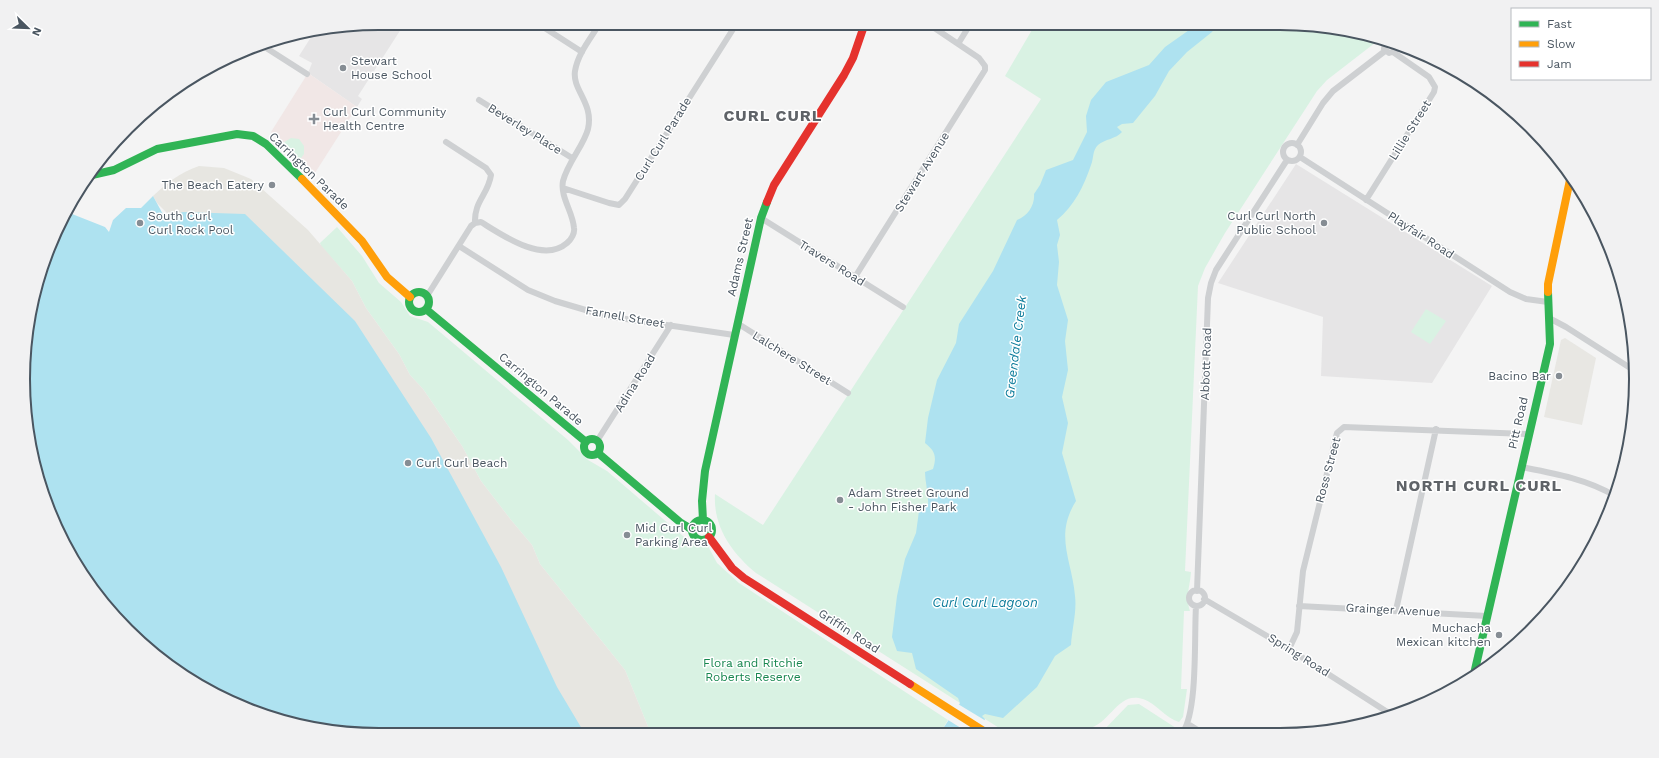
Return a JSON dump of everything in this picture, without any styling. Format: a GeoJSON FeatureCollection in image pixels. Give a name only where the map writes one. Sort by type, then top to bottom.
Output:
{"type":"FeatureCollection","features":[{"type":"Feature","properties":{"kind":"main road","name":"Adams Street"},"geometry":{"type":"LineString","coordinates":[[703,520],[702,501],[705,471],[761,218],[774,185],[844,75],[856,51],[863,30]]}},
{"type":"Feature","properties":{"kind":"main road","name":"Carrington Parade"},"geometry":{"type":"LineString","coordinates":[[97,174],[114,170],[157,149],[236,134],[253,136],[266,144],[285,162],[362,241],[387,277],[410,297]]}},
{"type":"Feature","properties":{"kind":"main road","name":"Pitt Road"},"geometry":{"type":"LineString","coordinates":[[1475,668],[1528,434],[1550,344],[1551,332],[1548,318],[1548,302],[1550,270],[1569,184]]}},
{"type":"Feature","properties":{"kind":"main road"},"geometry":{"type":"LineString","coordinates":[[418,292],[427,296],[429,302],[426,310],[421,313],[413,311],[409,306],[410,297],[418,292]]}},
{"type":"Feature","properties":{"kind":"main road","name":"Carrington Parade"},"geometry":{"type":"LineString","coordinates":[[426,310],[586,442]]}},
{"type":"Feature","properties":{"kind":"main road"},"geometry":{"type":"LineString","coordinates":[[590,439],[597,441],[600,445],[598,452],[590,456],[585,452],[584,447],[586,442],[590,439]]}},
{"type":"Feature","properties":{"kind":"main road"},"geometry":{"type":"LineString","coordinates":[[598,452],[677,519],[691,529],[696,538],[702,540],[709,537],[712,532],[711,525],[703,520],[697,521],[691,529]]}},
{"type":"Feature","properties":{"kind":"main road","name":"Griffin Road"},"geometry":{"type":"LineString","coordinates":[[709,537],[732,568],[744,578],[979,728]]}},
{"type":"Feature","properties":{"kind":"street"},"geometry":{"type":"LineString","coordinates":[[548,30],[582,52]]}},
{"type":"Feature","properties":{"kind":"street"},"geometry":{"type":"LineString","coordinates":[[427,296],[471,226],[476,223],[481,222],[520,245],[534,249],[561,248],[571,240],[574,228],[563,181],[572,158],[588,130],[590,112],[577,86],[575,72],[582,52],[596,30]]}},
{"type":"Feature","properties":{"kind":"street","name":"Curl Curl Parade"},"geometry":{"type":"LineString","coordinates":[[564,188],[609,204],[619,205],[625,199],[733,30]]}},
{"type":"Feature","properties":{"kind":"street"},"geometry":{"type":"LineString","coordinates":[[937,30],[958,44],[967,30]]}},
{"type":"Feature","properties":{"kind":"street","name":"Stewart Avenue"},"geometry":{"type":"LineString","coordinates":[[855,277],[983,76],[985,66],[979,58],[958,44]]}},
{"type":"Feature","properties":{"kind":"street"},"geometry":{"type":"LineString","coordinates":[[1383,46],[1385,51],[1389,53],[1393,52]]}},
{"type":"Feature","properties":{"kind":"street"},"geometry":{"type":"LineString","coordinates":[[268,49],[307,74]]}},
{"type":"Feature","properties":{"kind":"street","name":"Abbott Road"},"geometry":{"type":"LineString","coordinates":[[1186,728],[1188,724],[1192,705],[1196,606],[1191,604],[1189,599],[1192,592],[1197,591],[1208,306],[1211,283],[1216,270],[1287,160],[1283,153],[1285,148],[1292,144],[1297,145],[1323,103],[1333,91],[1385,51]]}},
{"type":"Feature","properties":{"kind":"street","name":"Lillie Street"},"geometry":{"type":"LineString","coordinates":[[1366,200],[1434,92],[1435,87],[1429,77],[1393,52]]}},
{"type":"Feature","properties":{"kind":"street","name":"Beverley Place"},"geometry":{"type":"LineString","coordinates":[[479,100],[572,158]]}},
{"type":"Feature","properties":{"kind":"street"},"geometry":{"type":"LineString","coordinates":[[446,142],[486,168],[491,176],[490,184],[476,207],[476,223]]}},
{"type":"Feature","properties":{"kind":"street"},"geometry":{"type":"LineString","coordinates":[[1287,160],[1292,161],[1300,157],[1300,149],[1297,145]]}},
{"type":"Feature","properties":{"kind":"street","name":"Playfair Road"},"geometry":{"type":"LineString","coordinates":[[1300,157],[1510,292],[1526,299],[1548,302]]}},
{"type":"Feature","properties":{"kind":"street","name":"Travers Road"},"geometry":{"type":"LineString","coordinates":[[761,218],[903,307]]}},
{"type":"Feature","properties":{"kind":"street","name":"Farnell Street"},"geometry":{"type":"LineString","coordinates":[[459,246],[528,290],[555,301],[606,316],[734,335]]}},
{"type":"Feature","properties":{"kind":"street"},"geometry":{"type":"LineString","coordinates":[[1548,318],[1566,327],[1628,367]]}},
{"type":"Feature","properties":{"kind":"street","name":"Lalchere Street"},"geometry":{"type":"LineString","coordinates":[[737,323],[848,393]]}},
{"type":"Feature","properties":{"kind":"street","name":"Adina Road"},"geometry":{"type":"LineString","coordinates":[[597,441],[671,325]]}},
{"type":"Feature","properties":{"kind":"street","name":"Ross Street"},"geometry":{"type":"LineString","coordinates":[[1289,649],[1297,632],[1303,571],[1337,433],[1344,426],[1528,434]]}},
{"type":"Feature","properties":{"kind":"street"},"geometry":{"type":"LineString","coordinates":[[1396,610],[1436,429]]}},
{"type":"Feature","properties":{"kind":"street"},"geometry":{"type":"LineString","coordinates":[[1521,467],[1572,478],[1601,488],[1609,493]]}},
{"type":"Feature","properties":{"kind":"street"},"geometry":{"type":"LineString","coordinates":[[1196,606],[1200,605],[1204,599],[1203,594],[1197,591]]}},
{"type":"Feature","properties":{"kind":"street","name":"Spring Road"},"geometry":{"type":"LineString","coordinates":[[1204,599],[1289,649],[1387,711]]}},
{"type":"Feature","properties":{"kind":"street","name":"Grainger Avenue"},"geometry":{"type":"LineString","coordinates":[[1299,606],[1487,616]]}},
{"type":"Feature","properties":{"kind":"street"},"geometry":{"type":"LineString","coordinates":[[1188,724],[1194,728]]}},
{"type":"Feature","properties":{"kind":"shaded area","name":"Stewart House School"},"geometry":{"type":"Polygon","coordinates":[[[400,30],[358,96],[362,99],[357,107],[308,73],[312,63],[299,56],[311,37],[356,31],[400,30]]]}},
{"type":"Feature","properties":{"kind":"shaded area","name":"Curl Curl Community Health Centre"},"geometry":{"type":"Polygon","coordinates":[[[308,73],[357,107],[313,176],[271,132],[308,73]]]}},
{"type":"Feature","properties":{"kind":"shaded area","name":"Curl Curl North Public School"},"geometry":{"type":"Polygon","coordinates":[[[1296,164],[1492,286],[1432,383],[1321,376],[1323,317],[1218,283],[1296,164]]]}},
{"type":"Feature","properties":{"kind":"shaded area"},"geometry":{"type":"Polygon","coordinates":[[[1565,338],[1596,358],[1582,425],[1544,417],[1561,340],[1565,338]]]}},
{"type":"Feature","properties":{"kind":"green space"},"geometry":{"type":"Polygon","coordinates":[[[1032,30],[1280,30],[1326,33],[1374,43],[1327,80],[1317,91],[1225,233],[1205,268],[1198,286],[1185,571],[1191,572],[1188,596],[1190,611],[1184,611],[1181,689],[1187,689],[1183,717],[1179,722],[1169,717],[1148,701],[1134,698],[1127,699],[1120,703],[1103,721],[1090,728],[999,728],[756,573],[732,548],[717,517],[715,494],[763,525],[1041,99],[1005,76],[1032,30]]]}},
{"type":"Feature","properties":{"kind":"green space"},"geometry":{"type":"Polygon","coordinates":[[[291,138],[299,139],[304,146],[304,154],[299,161],[281,144],[291,138]]]}},
{"type":"Feature","properties":{"kind":"green space","name":"Flora and Ritchie Roberts Reserve"},"geometry":{"type":"Polygon","coordinates":[[[337,227],[362,256],[379,283],[401,302],[410,316],[428,322],[568,440],[588,460],[607,471],[690,542],[708,546],[717,563],[739,583],[948,720],[943,728],[649,728],[625,670],[540,564],[532,545],[481,481],[462,446],[423,389],[410,375],[399,354],[366,308],[352,281],[320,243],[337,227]]]}},
{"type":"Feature","properties":{"kind":"green space"},"geometry":{"type":"Polygon","coordinates":[[[1426,309],[1446,321],[1430,344],[1411,332],[1426,309]]]}},
{"type":"Feature","properties":{"kind":"green space"},"geometry":{"type":"Polygon","coordinates":[[[1139,704],[1176,728],[1106,728],[1128,705],[1139,704]]]}},
{"type":"Feature","properties":{"kind":"sand","name":"Curl Curl Beach"},"geometry":{"type":"Polygon","coordinates":[[[199,166],[224,168],[251,179],[308,230],[352,281],[366,308],[399,354],[410,375],[423,389],[462,446],[481,481],[532,545],[540,564],[625,670],[649,728],[503,728],[165,216],[168,214],[157,203],[153,196],[174,178],[199,166]]]}},
{"type":"Feature","properties":{"kind":"water","name":"Curl Curl Lagoon"},"geometry":{"type":"Polygon","coordinates":[[[1189,30],[1214,30],[1187,52],[1169,71],[1155,96],[1133,123],[1122,124],[1117,127],[1122,132],[1120,134],[1096,147],[1082,188],[1073,202],[1057,220],[1060,235],[1057,245],[1059,262],[1057,285],[1068,320],[1065,341],[1068,370],[1062,397],[1068,423],[1062,453],[1076,501],[1066,526],[1065,537],[1075,602],[1071,645],[1055,656],[1037,687],[1003,718],[985,714],[982,716],[985,719],[981,728],[943,728],[960,703],[958,698],[916,669],[912,653],[897,651],[892,637],[897,596],[905,559],[916,533],[919,511],[928,506],[925,472],[933,469],[935,457],[933,451],[925,443],[928,418],[937,380],[956,343],[959,324],[993,271],[1017,220],[1030,210],[1034,194],[1040,185],[1046,170],[1073,160],[1087,132],[1086,116],[1091,100],[1106,82],[1149,65],[1165,47],[1189,30]]]}},
{"type":"Feature","properties":{"kind":"water"},"geometry":{"type":"Polygon","coordinates":[[[153,196],[165,218],[183,212],[245,214],[355,321],[431,438],[501,567],[557,687],[581,728],[379,728],[333,725],[289,716],[245,701],[204,681],[167,656],[132,626],[117,609],[102,591],[77,554],[57,513],[49,491],[42,469],[33,425],[30,379],[31,356],[33,333],[42,289],[57,245],[72,214],[105,227],[109,232],[113,220],[126,208],[141,208],[153,196]]]}},
{"type":"Feature","properties":{"kind":"pier"},"geometry":{"type":"Polygon","coordinates":[[[958,704],[986,721],[982,728],[961,728],[948,720],[958,704]]]}},
{"type":"Feature","properties":{"kind":"traffic: fast"},"geometry":{"type":"LineString","coordinates":[[97,174],[114,170],[157,149],[237,134],[253,136],[266,144],[302,179]]}},
{"type":"Feature","properties":{"kind":"traffic: fast"},"geometry":{"type":"LineString","coordinates":[[703,520],[702,501],[705,471],[761,218],[767,202]]}},
{"type":"Feature","properties":{"kind":"traffic: fast"},"geometry":{"type":"LineString","coordinates":[[415,292],[423,292],[429,298],[429,302],[429,306],[423,312],[415,312],[409,306],[409,298],[415,292]]}},
{"type":"Feature","properties":{"kind":"traffic: fast"},"geometry":{"type":"LineString","coordinates":[[1475,668],[1550,344],[1548,292]]}},
{"type":"Feature","properties":{"kind":"traffic: fast"},"geometry":{"type":"LineString","coordinates":[[427,310],[586,442]]}},
{"type":"Feature","properties":{"kind":"traffic: fast"},"geometry":{"type":"LineString","coordinates":[[589,439],[595,439],[600,444],[600,447],[598,453],[595,455],[589,455],[584,450],[584,444],[589,439]]}},
{"type":"Feature","properties":{"kind":"traffic: fast"},"geometry":{"type":"LineString","coordinates":[[598,453],[681,523],[691,529]]}},
{"type":"Feature","properties":{"kind":"traffic: fast"},"geometry":{"type":"LineString","coordinates":[[702,520],[709,523],[712,530],[709,537],[702,540],[695,537],[692,530],[695,523],[702,520]]}},
{"type":"Feature","properties":{"kind":"traffic: slow"},"geometry":{"type":"LineString","coordinates":[[302,179],[362,241],[387,277],[410,297]]}},
{"type":"Feature","properties":{"kind":"traffic: slow"},"geometry":{"type":"LineString","coordinates":[[1548,292],[1548,284],[1569,184]]}},
{"type":"Feature","properties":{"kind":"traffic: slow"},"geometry":{"type":"LineString","coordinates":[[910,684],[979,728]]}},
{"type":"Feature","properties":{"kind":"traffic: jam"},"geometry":{"type":"LineString","coordinates":[[767,202],[774,185],[844,75],[853,58],[863,30]]}},
{"type":"Feature","properties":{"kind":"traffic: jam"},"geometry":{"type":"LineString","coordinates":[[709,537],[732,568],[744,578],[910,684]]}},
{"type":"Feature","properties":{"kind":"place","name":"Stewart House School"},"geometry":{"type":"Point","coordinates":[343,68]}},
{"type":"Feature","properties":{"kind":"place","name":"Curl Curl Community Health Centre"},"geometry":{"type":"Point","coordinates":[314,119]}},
{"type":"Feature","properties":{"kind":"place","name":"The Beach Eatery"},"geometry":{"type":"Point","coordinates":[272,185]}},
{"type":"Feature","properties":{"kind":"place","name":"South Curl Curl Rock Pool"},"geometry":{"type":"Point","coordinates":[140,223]}},
{"type":"Feature","properties":{"kind":"place","name":"Curl Curl North Public School"},"geometry":{"type":"Point","coordinates":[1324,223]}},
{"type":"Feature","properties":{"kind":"place","name":"Bacino Bar"},"geometry":{"type":"Point","coordinates":[1559,376]}},
{"type":"Feature","properties":{"kind":"place","name":"Curl Curl Beach"},"geometry":{"type":"Point","coordinates":[408,463]}},
{"type":"Feature","properties":{"kind":"place","name":"Adam Street Ground - John Fisher Park"},"geometry":{"type":"Point","coordinates":[840,500]}},
{"type":"Feature","properties":{"kind":"place","name":"Mid Curl Curl Parking Area"},"geometry":{"type":"Point","coordinates":[627,535]}},
{"type":"Feature","properties":{"kind":"place","name":"Muchacha Mexican kitchen"},"geometry":{"type":"Point","coordinates":[1499,635]}},
{"type":"Feature","properties":{"kind":"district","name":"CURL CURL"},"geometry":{"type":"Point","coordinates":[773,115]}},
{"type":"Feature","properties":{"kind":"district","name":"NORTH CURL CURL"},"geometry":{"type":"Point","coordinates":[1479,485]}},
{"type":"Feature","properties":{"kind":"water label","name":"Greendale Creek"},"geometry":{"type":"Point","coordinates":[1015,347]}}]}
